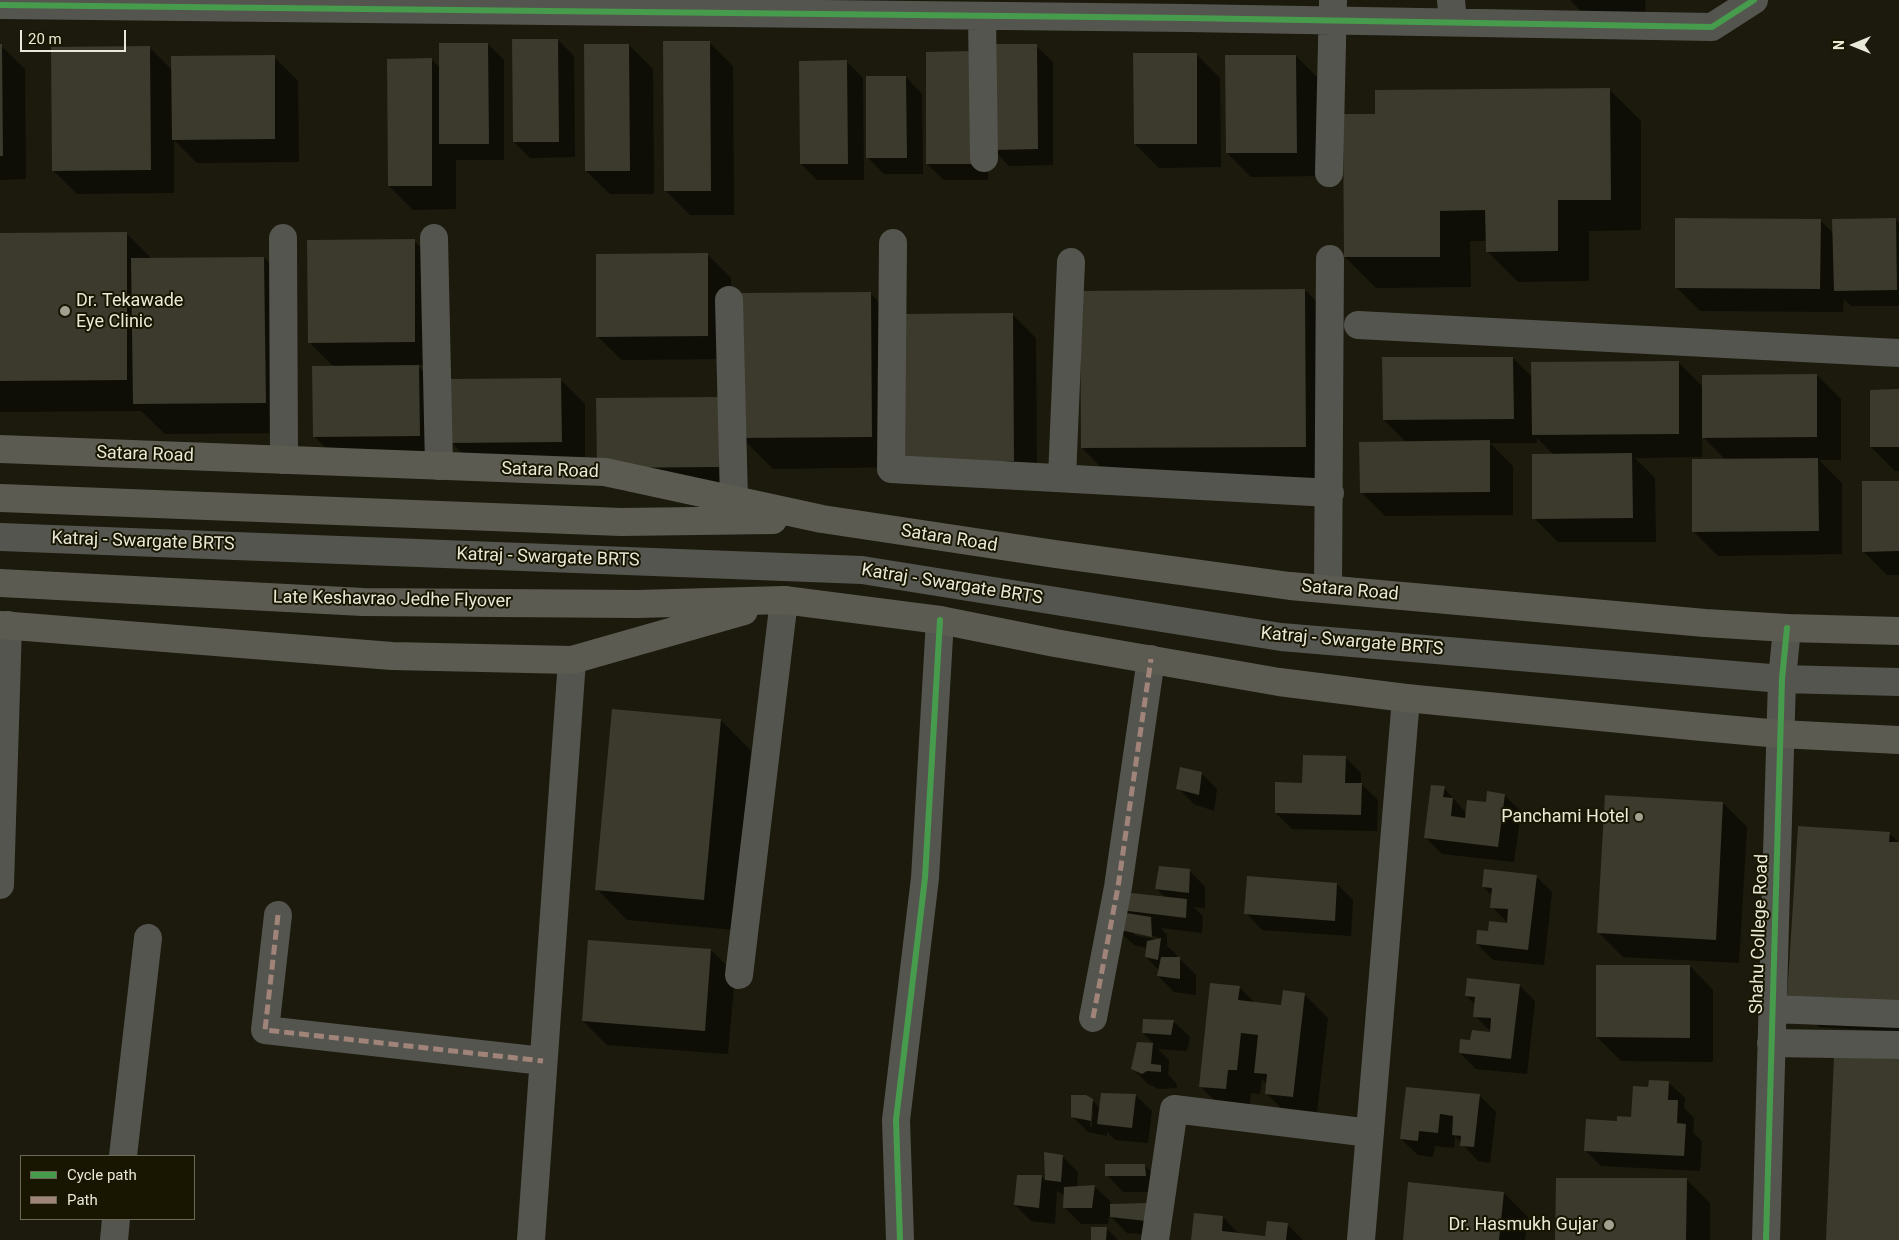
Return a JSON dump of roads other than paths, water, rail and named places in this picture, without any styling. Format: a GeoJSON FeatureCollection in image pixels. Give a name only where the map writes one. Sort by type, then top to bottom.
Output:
{"type":"FeatureCollection","features":[{"type":"Feature","properties":{"kind":"highway","name":"Satara Road"},"geometry":{"type":"LineString","coordinates":[[0,449],[605,472],[822,519],[1054,554],[1328,589],[1787,628],[1899,631]]}},
{"type":"Feature","properties":{"kind":"highway"},"geometry":{"type":"LineString","coordinates":[[0,498],[621,522],[822,519]]}},
{"type":"Feature","properties":{"kind":"highway","name":"Late Keshavrao Jedhe Flyover"},"geometry":{"type":"LineString","coordinates":[[0,583],[363,602],[637,604],[784,600]]}},
{"type":"Feature","properties":{"kind":"highway"},"geometry":{"type":"LineString","coordinates":[[4,625],[392,656],[572,660],[784,600],[940,620],[1279,682],[1406,698],[1780,734],[1899,740]]}},
{"type":"Feature","properties":{"kind":"street"},"geometry":{"type":"LineString","coordinates":[[0,5],[416,4],[982,16],[1187,9],[1452,11],[1712,27],[1754,0]]}},
{"type":"Feature","properties":{"kind":"street"},"geometry":{"type":"LineString","coordinates":[[1329,173],[1333,10]]}},
{"type":"Feature","properties":{"kind":"street"},"geometry":{"type":"LineString","coordinates":[[982,16],[984,158]]}},
{"type":"Feature","properties":{"kind":"street"},"geometry":{"type":"LineString","coordinates":[[283,238],[284,460]]}},
{"type":"Feature","properties":{"kind":"street"},"geometry":{"type":"LineString","coordinates":[[434,238],[439,466]]}},
{"type":"Feature","properties":{"kind":"street"},"geometry":{"type":"LineString","coordinates":[[893,243],[891,469],[1330,493]]}},
{"type":"Feature","properties":{"kind":"street"},"geometry":{"type":"LineString","coordinates":[[1328,589],[1330,259]]}},
{"type":"Feature","properties":{"kind":"street"},"geometry":{"type":"LineString","coordinates":[[1062,478],[1072,262]]}},
{"type":"Feature","properties":{"kind":"street"},"geometry":{"type":"LineString","coordinates":[[729,300],[734,500]]}},
{"type":"Feature","properties":{"kind":"street"},"geometry":{"type":"LineString","coordinates":[[1358,325],[1899,353]]}},
{"type":"Feature","properties":{"kind":"street","name":"Katraj - Swargate BRTS"},"geometry":{"type":"LineString","coordinates":[[0,537],[862,570],[1281,637],[1782,678],[1899,682]]}},
{"type":"Feature","properties":{"kind":"street"},"geometry":{"type":"LineString","coordinates":[[739,975],[784,600]]}},
{"type":"Feature","properties":{"kind":"street"},"geometry":{"type":"LineString","coordinates":[[900,1240],[896,1120],[925,878],[940,620]]}},
{"type":"Feature","properties":{"kind":"street"},"geometry":{"type":"LineString","coordinates":[[0,885],[4,625]]}},
{"type":"Feature","properties":{"kind":"street","name":"Shahu College Road"},"geometry":{"type":"LineString","coordinates":[[1766,1240],[1780,734],[1782,678],[1787,628]]}},
{"type":"Feature","properties":{"kind":"street"},"geometry":{"type":"LineString","coordinates":[[1093,1018],[1116,897],[1151,659]]}},
{"type":"Feature","properties":{"kind":"street"},"geometry":{"type":"LineString","coordinates":[[531,1240],[572,660]]}},
{"type":"Feature","properties":{"kind":"street"},"geometry":{"type":"LineString","coordinates":[[1361,1240],[1406,698]]}},
{"type":"Feature","properties":{"kind":"street"},"geometry":{"type":"LineString","coordinates":[[278,915],[265,1030],[543,1061]]}},
{"type":"Feature","properties":{"kind":"street"},"geometry":{"type":"LineString","coordinates":[[123,1155],[148,938]]}},
{"type":"Feature","properties":{"kind":"street"},"geometry":{"type":"LineString","coordinates":[[1773,1009],[1899,1014]]}},
{"type":"Feature","properties":{"kind":"street"},"geometry":{"type":"LineString","coordinates":[[1772,1043],[1899,1045]]}},
{"type":"Feature","properties":{"kind":"street"},"geometry":{"type":"LineString","coordinates":[[1154,1240],[1174,1109],[1370,1134]]}},
{"type":"Feature","properties":{"kind":"street"},"geometry":{"type":"LineString","coordinates":[[114,1240],[116,1220]]}},
{"type":"Feature","properties":{"kind":"place","name":"Dr. Tekawade Eye Clinic"},"geometry":{"type":"Point","coordinates":[65,311]}},
{"type":"Feature","properties":{"kind":"place","name":"Panchami Hotel"},"geometry":{"type":"Point","coordinates":[1639,817]}},
{"type":"Feature","properties":{"kind":"place","name":"Dr. Hasmukh Gujar"},"geometry":{"type":"Point","coordinates":[1609,1225]}}]}
